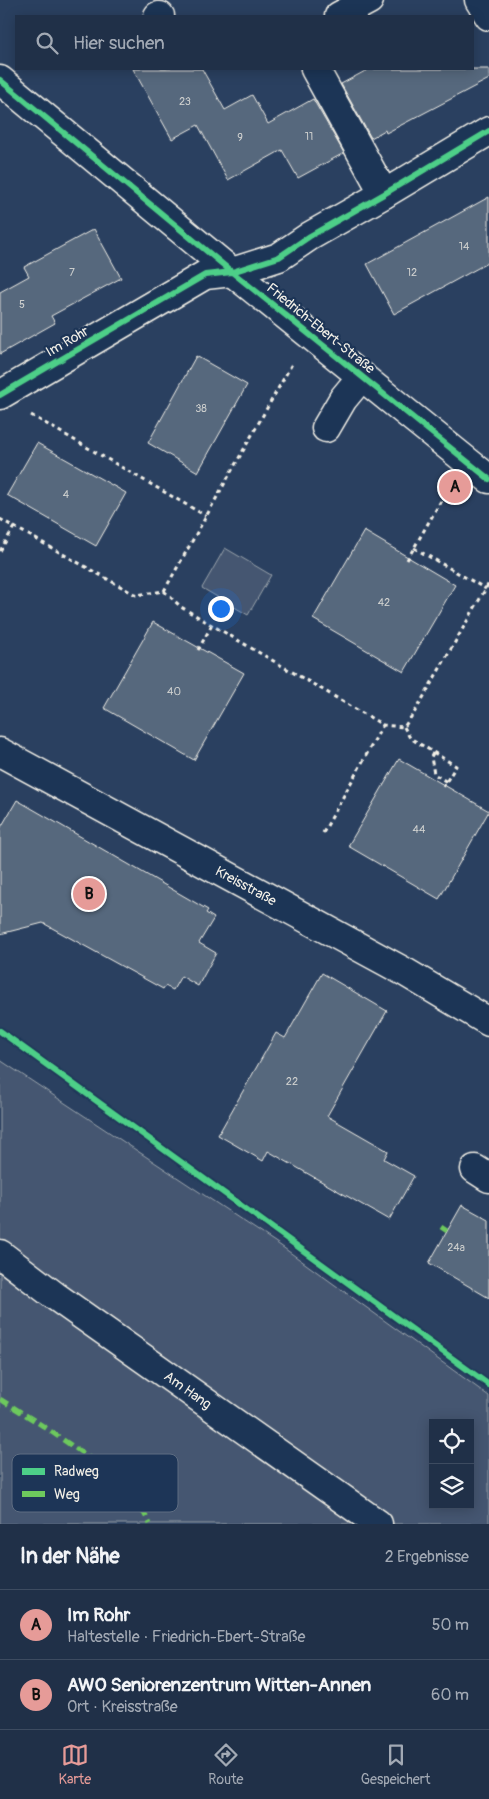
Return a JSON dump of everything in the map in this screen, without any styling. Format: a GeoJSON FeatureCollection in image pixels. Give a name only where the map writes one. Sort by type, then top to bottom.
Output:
{"type":"FeatureCollection","features":[{"type":"Feature","properties":{"kind":"street"},"geometry":{"type":"LineString","coordinates":[[340,15],[369,0]]}},
{"type":"Feature","properties":{"kind":"street"},"geometry":{"type":"LineString","coordinates":[[479,0],[489,16]]}},
{"type":"Feature","properties":{"kind":"street"},"geometry":{"type":"LineString","coordinates":[[316,70],[384,194]]}},
{"type":"Feature","properties":{"kind":"street","name":"Friedrich-Ebert-Straße"},"geometry":{"type":"LineString","coordinates":[[0,80],[232,272],[464,460],[489,478]]}},
{"type":"Feature","properties":{"kind":"street","name":"Im Rohr"},"geometry":{"type":"LineString","coordinates":[[5,392],[205,275],[232,272],[279,257],[310,236],[489,131]]}},
{"type":"Feature","properties":{"kind":"street"},"geometry":{"type":"LineString","coordinates":[[326,428],[343,399],[362,376]]}},
{"type":"Feature","properties":{"kind":"street","name":"Kreisstraße"},"geometry":{"type":"LineString","coordinates":[[0,752],[405,972],[489,1022]]}},
{"type":"Feature","properties":{"kind":"street","name":"Am Hang"},"geometry":{"type":"LineString","coordinates":[[0,1254],[55,1296],[378,1524]]}},
{"type":"Feature","properties":{"kind":"path"},"geometry":{"type":"LineString","coordinates":[[164,591],[309,334]]}},
{"type":"Feature","properties":{"kind":"path"},"geometry":{"type":"LineString","coordinates":[[5,392],[30,414],[206,516]]}},
{"type":"Feature","properties":{"kind":"path"},"geometry":{"type":"LineString","coordinates":[[407,560],[464,460]]}},
{"type":"Feature","properties":{"kind":"path"},"geometry":{"type":"LineString","coordinates":[[0,519],[136,595],[164,591]]}},
{"type":"Feature","properties":{"kind":"path"},"geometry":{"type":"LineString","coordinates":[[0,550],[14,527]]}},
{"type":"Feature","properties":{"kind":"path"},"geometry":{"type":"LineString","coordinates":[[414,548],[486,589]]}},
{"type":"Feature","properties":{"kind":"path"},"geometry":{"type":"LineString","coordinates":[[404,727],[416,710],[489,583]]}},
{"type":"Feature","properties":{"kind":"path"},"geometry":{"type":"LineString","coordinates":[[164,591],[181,608],[383,725],[404,727]]}},
{"type":"Feature","properties":{"kind":"path"},"geometry":{"type":"LineString","coordinates":[[198,650],[212,626]]}},
{"type":"Feature","properties":{"kind":"path"},"geometry":{"type":"LineString","coordinates":[[323,833],[383,725]]}},
{"type":"Feature","properties":{"kind":"path"},"geometry":{"type":"LineString","coordinates":[[404,727],[410,738],[456,766],[443,787]]}},
{"type":"Feature","properties":{"kind":"path"},"geometry":{"type":"LineString","coordinates":[[434,753],[430,757],[434,774],[447,782]]}},
{"type":"Feature","properties":{"kind":"shaded area"},"geometry":{"type":"Polygon","coordinates":[[[225,548],[271,575],[248,615],[202,588],[225,548]]]}},
{"type":"Feature","properties":{"kind":"shaded area"},"geometry":{"type":"Polygon","coordinates":[[[0,1060],[281,1246],[489,1396],[489,1524],[0,1524],[0,1060]]]}},
{"type":"Feature","properties":{"kind":"building"},"geometry":{"type":"Polygon","coordinates":[[[489,69],[489,79],[386,133],[385,130],[371,138],[341,84],[367,70],[489,69]]]}},
{"type":"Feature","properties":{"kind":"building"},"geometry":{"type":"Polygon","coordinates":[[[134,70],[203,70],[225,110],[252,95],[268,124],[313,99],[344,153],[298,178],[282,150],[228,180],[198,125],[172,139],[134,70]]]}},
{"type":"Feature","properties":{"kind":"building"},"geometry":{"type":"Polygon","coordinates":[[[489,197],[489,262],[394,314],[367,264],[489,197]]]}},
{"type":"Feature","properties":{"kind":"building"},"geometry":{"type":"Polygon","coordinates":[[[94,229],[121,278],[51,316],[55,323],[0,354],[0,292],[29,276],[24,267],[94,229]]]}},
{"type":"Feature","properties":{"kind":"building"},"geometry":{"type":"Polygon","coordinates":[[[196,356],[247,385],[198,472],[148,443],[196,356]]]}},
{"type":"Feature","properties":{"kind":"building"},"geometry":{"type":"Polygon","coordinates":[[[37,443],[126,493],[96,546],[7,495],[37,443]]]}},
{"type":"Feature","properties":{"kind":"building"},"geometry":{"type":"Polygon","coordinates":[[[364,531],[455,585],[404,672],[313,619],[364,531]]]}},
{"type":"Feature","properties":{"kind":"building"},"geometry":{"type":"Polygon","coordinates":[[[153,622],[244,673],[194,760],[104,708],[153,622]]]}},
{"type":"Feature","properties":{"kind":"building"},"geometry":{"type":"Polygon","coordinates":[[[399,759],[489,811],[439,899],[348,846],[399,759]]]}},
{"type":"Feature","properties":{"kind":"building"},"geometry":{"type":"Polygon","coordinates":[[[17,800],[208,910],[206,913],[214,918],[199,943],[216,953],[198,986],[181,976],[173,990],[165,986],[163,989],[43,923],[0,934],[0,829],[17,800]]]}},
{"type":"Feature","properties":{"kind":"building"},"geometry":{"type":"Polygon","coordinates":[[[322,973],[387,1011],[327,1116],[388,1151],[384,1159],[414,1176],[389,1220],[268,1151],[263,1161],[218,1135],[276,1033],[285,1038],[322,973]]]}},
{"type":"Feature","properties":{"kind":"building"},"geometry":{"type":"Polygon","coordinates":[[[462,1205],[489,1220],[489,1298],[429,1263],[462,1205]]]}},
{"type":"Feature","properties":{"kind":"marked path"},"geometry":{"type":"LineString","coordinates":[[441,1227],[447,1231]]}},
{"type":"Feature","properties":{"kind":"marked path"},"geometry":{"type":"LineString","coordinates":[[0,1399],[84,1454]]}},
{"type":"Feature","properties":{"kind":"marked path"},"geometry":{"type":"LineString","coordinates":[[143,1512],[150,1524]]}},
{"type":"Feature","properties":{"kind":"cycle path"},"geometry":{"type":"LineString","coordinates":[[0,80],[232,272],[489,479]]}},
{"type":"Feature","properties":{"kind":"cycle path"},"geometry":{"type":"LineString","coordinates":[[0,395],[205,275],[232,272],[279,257],[310,236],[489,131]]}},
{"type":"Feature","properties":{"kind":"cycle path"},"geometry":{"type":"LineString","coordinates":[[0,1031],[489,1385]]}},
{"type":"Feature","properties":{"kind":"place","name":"Im Rohr"},"geometry":{"type":"Point","coordinates":[455,487]}},
{"type":"Feature","properties":{"kind":"place","name":"AWO Seniorenzentrum Witten-Annen"},"geometry":{"type":"Point","coordinates":[89,894]}}]}
